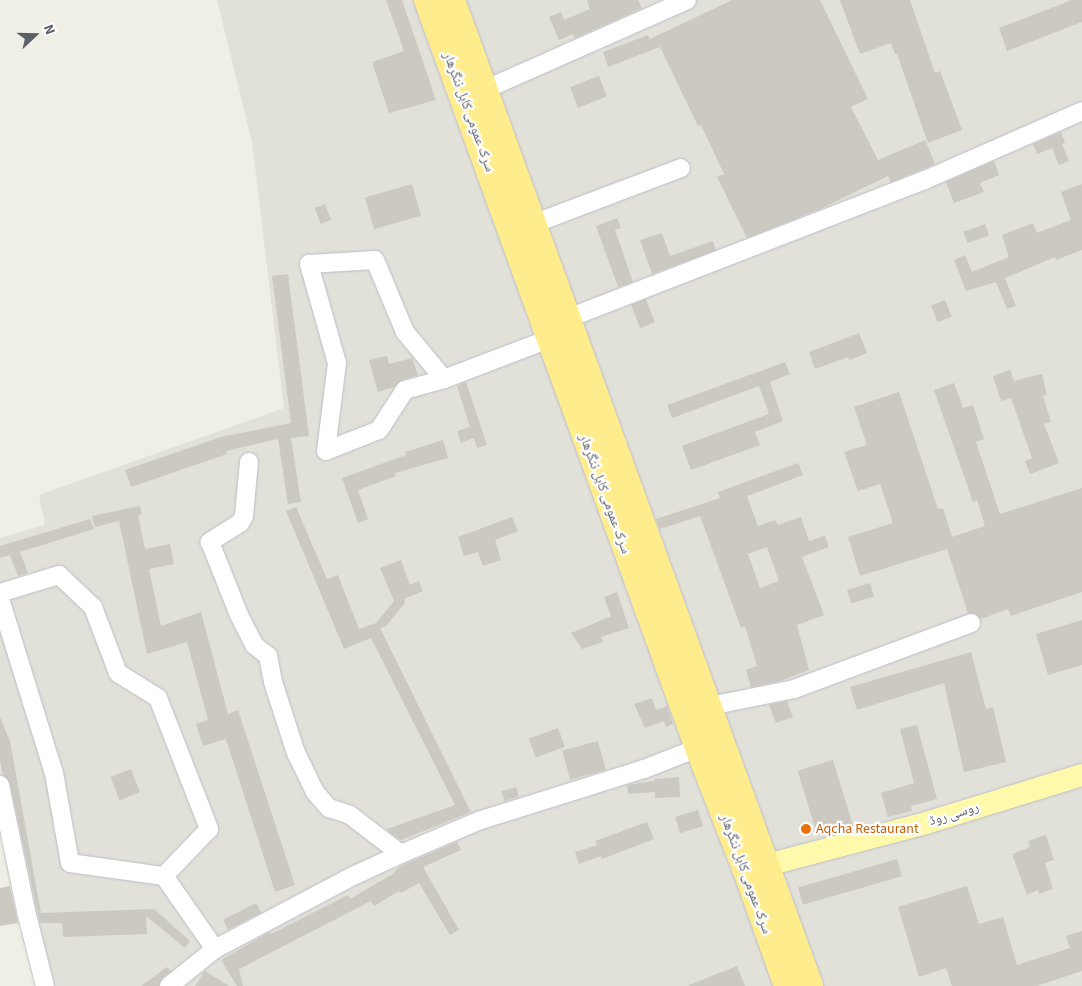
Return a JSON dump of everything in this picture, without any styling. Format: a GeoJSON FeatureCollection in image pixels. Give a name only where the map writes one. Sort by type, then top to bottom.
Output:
{"type":"FeatureCollection","features":[{"type":"Feature","properties":{"kind":"highway","name":"سرک عمومی کابل ننگرهار"},"geometry":{"type":"LineString","coordinates":[[427,0],[549,339],[592,421],[710,706],[810,986]]}},
{"type":"Feature","properties":{"kind":"highway","name":"سرک عمومی کابل ننگرهار"},"geometry":{"type":"LineString","coordinates":[[452,0],[566,319],[592,421],[698,748],[746,872],[787,986]]}},
{"type":"Feature","properties":{"kind":"main road","name":"روسی روڈ"},"geometry":{"type":"LineString","coordinates":[[767,865],[926,823],[1082,775]]}},
{"type":"Feature","properties":{"kind":"street"},"geometry":{"type":"LineString","coordinates":[[484,90],[687,0]]}},
{"type":"Feature","properties":{"kind":"street"},"geometry":{"type":"LineString","coordinates":[[566,319],[925,180],[1082,111]]}},
{"type":"Feature","properties":{"kind":"street"},"geometry":{"type":"LineString","coordinates":[[533,224],[681,168]]}},
{"type":"Feature","properties":{"kind":"street"},"geometry":{"type":"LineString","coordinates":[[444,378],[405,332],[375,260],[309,264],[337,363],[326,451],[379,430],[405,390],[444,378],[549,339]]}},
{"type":"Feature","properties":{"kind":"street"},"geometry":{"type":"LineString","coordinates":[[249,462],[244,516],[240,523],[210,542],[239,615],[254,645],[268,656],[274,682],[294,745],[315,792],[329,808],[350,815],[401,854]]}},
{"type":"Feature","properties":{"kind":"street"},"geometry":{"type":"LineString","coordinates":[[0,593],[59,575],[93,607],[118,673],[158,698],[209,828],[164,876]]}},
{"type":"Feature","properties":{"kind":"street"},"geometry":{"type":"LineString","coordinates":[[0,599],[54,773],[70,863],[164,876],[215,949]]}},
{"type":"Feature","properties":{"kind":"street"},"geometry":{"type":"LineString","coordinates":[[710,706],[794,689],[971,623]]}},
{"type":"Feature","properties":{"kind":"street"},"geometry":{"type":"LineString","coordinates":[[169,986],[215,949],[353,876],[401,854],[478,821],[644,769],[698,748]]}},
{"type":"Feature","properties":{"kind":"street"},"geometry":{"type":"LineString","coordinates":[[0,785],[26,911],[45,986]]}},
{"type":"Feature","properties":{"kind":"shaded area"},"geometry":{"type":"Polygon","coordinates":[[[217,0],[1082,0],[1082,986],[45,986],[0,785],[0,538],[45,525],[39,495],[284,408],[252,142],[217,0]]]}},
{"type":"Feature","properties":{"kind":"building"},"geometry":{"type":"Polygon","coordinates":[[[386,0],[402,0],[436,100],[389,113],[372,62],[404,51],[386,0]]]}},
{"type":"Feature","properties":{"kind":"building"},"geometry":{"type":"Polygon","coordinates":[[[587,0],[638,0],[642,8],[575,38],[573,34],[559,40],[549,17],[561,12],[564,20],[590,9],[587,0]]]}},
{"type":"Feature","properties":{"kind":"building"},"geometry":{"type":"Polygon","coordinates":[[[732,0],[820,0],[868,99],[851,107],[878,160],[925,140],[935,164],[891,182],[888,176],[820,209],[747,238],[717,177],[724,174],[701,125],[698,126],[660,47],[608,67],[603,52],[648,35],[650,39],[732,0]]]}},
{"type":"Feature","properties":{"kind":"building"},"geometry":{"type":"Polygon","coordinates":[[[840,0],[910,0],[935,73],[940,71],[962,130],[928,143],[897,54],[895,54],[891,43],[860,54],[840,0]]]}},
{"type":"Feature","properties":{"kind":"building"},"geometry":{"type":"Polygon","coordinates":[[[1072,0],[1082,0],[1082,22],[1007,51],[999,28],[1072,0]]]}},
{"type":"Feature","properties":{"kind":"building"},"geometry":{"type":"Polygon","coordinates":[[[599,76],[607,97],[578,108],[570,87],[599,76]]]}},
{"type":"Feature","properties":{"kind":"building"},"geometry":{"type":"Polygon","coordinates":[[[1061,132],[1065,143],[1062,144],[1069,161],[1059,165],[1052,148],[1037,154],[1033,144],[1061,132]]]}},
{"type":"Feature","properties":{"kind":"building"},"geometry":{"type":"Polygon","coordinates":[[[994,161],[999,175],[980,183],[984,192],[954,203],[946,182],[994,161]]]}},
{"type":"Feature","properties":{"kind":"building"},"geometry":{"type":"Polygon","coordinates":[[[412,184],[421,216],[374,229],[365,198],[412,184]]]}},
{"type":"Feature","properties":{"kind":"building"},"geometry":{"type":"Polygon","coordinates":[[[1082,184],[1082,250],[1056,260],[1055,257],[1005,278],[1016,306],[1007,309],[996,282],[966,291],[954,260],[965,255],[972,272],[1009,257],[1002,235],[1033,223],[1037,233],[1071,220],[1061,192],[1082,184]]]}},
{"type":"Feature","properties":{"kind":"building"},"geometry":{"type":"Polygon","coordinates":[[[325,204],[331,220],[321,224],[315,208],[325,204]]]}},
{"type":"Feature","properties":{"kind":"building"},"geometry":{"type":"Polygon","coordinates":[[[617,218],[621,228],[615,230],[633,282],[618,287],[596,226],[617,218]]]}},
{"type":"Feature","properties":{"kind":"building"},"geometry":{"type":"Polygon","coordinates":[[[985,224],[989,235],[967,243],[963,232],[985,224]]]}},
{"type":"Feature","properties":{"kind":"building"},"geometry":{"type":"Polygon","coordinates":[[[662,233],[670,256],[713,241],[716,250],[652,274],[640,240],[662,233]]]}},
{"type":"Feature","properties":{"kind":"building"},"geometry":{"type":"Polygon","coordinates":[[[288,274],[309,436],[291,438],[301,502],[288,504],[278,439],[226,451],[227,454],[131,487],[125,470],[221,437],[291,423],[272,276],[288,274]]]}},
{"type":"Feature","properties":{"kind":"building"},"geometry":{"type":"Polygon","coordinates":[[[646,299],[655,322],[640,328],[631,305],[646,299]]]}},
{"type":"Feature","properties":{"kind":"building"},"geometry":{"type":"Polygon","coordinates":[[[945,300],[952,317],[938,322],[931,306],[945,300]]]}},
{"type":"Feature","properties":{"kind":"building"},"geometry":{"type":"Polygon","coordinates":[[[859,333],[867,353],[850,360],[848,357],[815,369],[809,352],[859,333]]]}},
{"type":"Feature","properties":{"kind":"building"},"geometry":{"type":"Polygon","coordinates":[[[387,356],[389,364],[412,358],[418,375],[402,380],[394,387],[378,392],[369,360],[387,356]]]}},
{"type":"Feature","properties":{"kind":"building"},"geometry":{"type":"Polygon","coordinates":[[[785,362],[790,374],[770,382],[783,421],[755,432],[760,445],[691,470],[682,446],[769,414],[759,386],[672,418],[667,405],[785,362]]]}},
{"type":"Feature","properties":{"kind":"building"},"geometry":{"type":"Polygon","coordinates":[[[1010,370],[1014,381],[1042,374],[1047,395],[1043,396],[1051,422],[1044,424],[1059,463],[1030,474],[1025,461],[1032,458],[1011,398],[1001,401],[993,376],[1010,370]]]}},
{"type":"Feature","properties":{"kind":"building"},"geometry":{"type":"Polygon","coordinates":[[[466,382],[487,445],[477,448],[474,438],[461,443],[457,431],[470,427],[457,386],[466,382]]]}},
{"type":"Feature","properties":{"kind":"building"},"geometry":{"type":"Polygon","coordinates":[[[954,383],[963,408],[973,405],[984,439],[976,442],[1000,514],[1082,488],[1082,592],[1011,616],[1008,609],[981,619],[977,615],[968,613],[947,549],[860,576],[848,537],[893,523],[880,484],[858,491],[844,452],[867,445],[854,407],[899,392],[938,509],[943,508],[952,537],[985,526],[977,500],[973,502],[934,390],[954,383]]]}},
{"type":"Feature","properties":{"kind":"building"},"geometry":{"type":"Polygon","coordinates":[[[443,440],[448,458],[395,473],[396,476],[358,490],[368,519],[358,523],[342,478],[406,455],[405,452],[443,440]]]}},
{"type":"Feature","properties":{"kind":"building"},"geometry":{"type":"Polygon","coordinates":[[[798,463],[803,475],[747,496],[758,526],[775,520],[778,525],[801,517],[809,541],[825,536],[829,547],[802,557],[824,615],[797,625],[809,670],[780,681],[751,687],[746,670],[757,666],[745,626],[741,628],[700,516],[660,529],[656,519],[720,498],[718,492],[798,463]],[[767,547],[748,554],[760,588],[779,581],[767,547]]]}},
{"type":"Feature","properties":{"kind":"building"},"geometry":{"type":"Polygon","coordinates":[[[140,506],[142,514],[138,515],[145,549],[170,544],[174,564],[149,569],[161,626],[201,612],[228,714],[238,710],[295,885],[275,892],[226,739],[203,746],[196,724],[208,720],[187,642],[147,654],[119,521],[95,527],[92,516],[140,506]]]}},
{"type":"Feature","properties":{"kind":"building"},"geometry":{"type":"Polygon","coordinates":[[[296,507],[327,579],[338,575],[359,629],[376,623],[394,601],[380,568],[401,560],[410,585],[419,581],[423,591],[404,599],[405,603],[386,626],[380,628],[471,812],[401,840],[388,831],[387,829],[455,805],[371,638],[344,649],[286,511],[296,507]]]}},
{"type":"Feature","properties":{"kind":"building"},"geometry":{"type":"Polygon","coordinates":[[[512,517],[518,531],[495,540],[501,560],[483,566],[478,552],[464,556],[458,537],[512,517]]]}},
{"type":"Feature","properties":{"kind":"building"},"geometry":{"type":"Polygon","coordinates":[[[90,519],[94,529],[20,552],[28,573],[18,576],[10,555],[0,558],[0,546],[90,519]]]}},
{"type":"Feature","properties":{"kind":"building"},"geometry":{"type":"Polygon","coordinates":[[[870,583],[874,596],[851,603],[847,590],[870,583]]]}},
{"type":"Feature","properties":{"kind":"building"},"geometry":{"type":"Polygon","coordinates":[[[617,592],[629,628],[601,637],[603,642],[582,649],[571,633],[611,616],[604,597],[617,592]]]}},
{"type":"Feature","properties":{"kind":"building"},"geometry":{"type":"Polygon","coordinates":[[[1082,620],[1082,665],[1048,675],[1036,634],[1082,620]]]}},
{"type":"Feature","properties":{"kind":"building"},"geometry":{"type":"Polygon","coordinates":[[[971,652],[986,709],[993,707],[1006,762],[964,772],[944,683],[857,710],[850,687],[971,652]]]}},
{"type":"Feature","properties":{"kind":"building"},"geometry":{"type":"Polygon","coordinates":[[[652,698],[656,710],[667,706],[673,724],[666,727],[664,721],[645,728],[634,704],[652,698]]]}},
{"type":"Feature","properties":{"kind":"building"},"geometry":{"type":"Polygon","coordinates":[[[787,701],[793,717],[776,723],[769,705],[787,701]]]}},
{"type":"Feature","properties":{"kind":"building"},"geometry":{"type":"Polygon","coordinates":[[[0,717],[10,741],[41,913],[154,909],[190,941],[185,948],[146,916],[147,934],[63,937],[62,923],[40,923],[10,783],[3,775],[0,761],[0,717]]]}},
{"type":"Feature","properties":{"kind":"building"},"geometry":{"type":"Polygon","coordinates":[[[917,725],[937,799],[911,806],[912,811],[888,817],[881,793],[914,783],[900,729],[917,725]]]}},
{"type":"Feature","properties":{"kind":"building"},"geometry":{"type":"Polygon","coordinates":[[[558,728],[565,747],[536,757],[529,739],[558,728]]]}},
{"type":"Feature","properties":{"kind":"building"},"geometry":{"type":"Polygon","coordinates":[[[598,741],[606,770],[570,780],[562,751],[598,741]]]}},
{"type":"Feature","properties":{"kind":"building"},"geometry":{"type":"Polygon","coordinates":[[[833,760],[853,825],[817,836],[798,771],[833,760]]]}},
{"type":"Feature","properties":{"kind":"building"},"geometry":{"type":"Polygon","coordinates":[[[131,769],[140,792],[119,800],[110,777],[131,769]]]}},
{"type":"Feature","properties":{"kind":"building"},"geometry":{"type":"Polygon","coordinates":[[[679,777],[680,797],[655,798],[655,792],[628,794],[627,785],[654,781],[654,779],[679,777]]]}},
{"type":"Feature","properties":{"kind":"building"},"geometry":{"type":"Polygon","coordinates":[[[516,787],[519,797],[505,801],[502,791],[516,787]]]}},
{"type":"Feature","properties":{"kind":"building"},"geometry":{"type":"Polygon","coordinates":[[[698,810],[703,826],[680,833],[675,817],[698,810]]]}},
{"type":"Feature","properties":{"kind":"building"},"geometry":{"type":"Polygon","coordinates":[[[647,822],[654,839],[602,859],[601,856],[579,864],[575,852],[597,845],[595,841],[647,822]]]}},
{"type":"Feature","properties":{"kind":"building"},"geometry":{"type":"Polygon","coordinates":[[[1046,835],[1054,860],[1045,863],[1053,889],[1039,894],[1038,890],[1027,895],[1012,854],[1030,847],[1028,841],[1046,835]]]}},
{"type":"Feature","properties":{"kind":"building"},"geometry":{"type":"Polygon","coordinates":[[[457,842],[461,850],[423,867],[459,930],[450,935],[419,883],[401,893],[399,891],[374,906],[371,901],[239,969],[243,986],[237,986],[221,960],[270,932],[271,934],[348,895],[350,899],[391,875],[401,866],[457,842]]]}},
{"type":"Feature","properties":{"kind":"building"},"geometry":{"type":"Polygon","coordinates":[[[897,859],[902,876],[803,905],[798,887],[897,859]]]}},
{"type":"Feature","properties":{"kind":"building"},"geometry":{"type":"Polygon","coordinates":[[[10,886],[18,923],[0,926],[0,888],[10,886]]]}},
{"type":"Feature","properties":{"kind":"building"},"geometry":{"type":"Polygon","coordinates":[[[967,886],[979,924],[1003,917],[1017,965],[1070,948],[1066,936],[1082,931],[1082,971],[1037,986],[952,986],[946,968],[919,977],[898,907],[967,886]]]}},
{"type":"Feature","properties":{"kind":"building"},"geometry":{"type":"Polygon","coordinates":[[[256,903],[261,913],[228,930],[223,920],[256,903]]]}},
{"type":"Feature","properties":{"kind":"building"},"geometry":{"type":"Polygon","coordinates":[[[737,966],[745,986],[689,986],[689,985],[737,966]]]}},
{"type":"Feature","properties":{"kind":"building"},"geometry":{"type":"Polygon","coordinates":[[[167,967],[171,971],[162,978],[159,986],[141,986],[167,967]]]}},
{"type":"Feature","properties":{"kind":"building"},"geometry":{"type":"Polygon","coordinates":[[[205,971],[229,986],[195,986],[205,971]]]}},
{"type":"Feature","properties":{"kind":"place","name":"Aqcha Restaurant"},"geometry":{"type":"Point","coordinates":[806,829]}}]}
